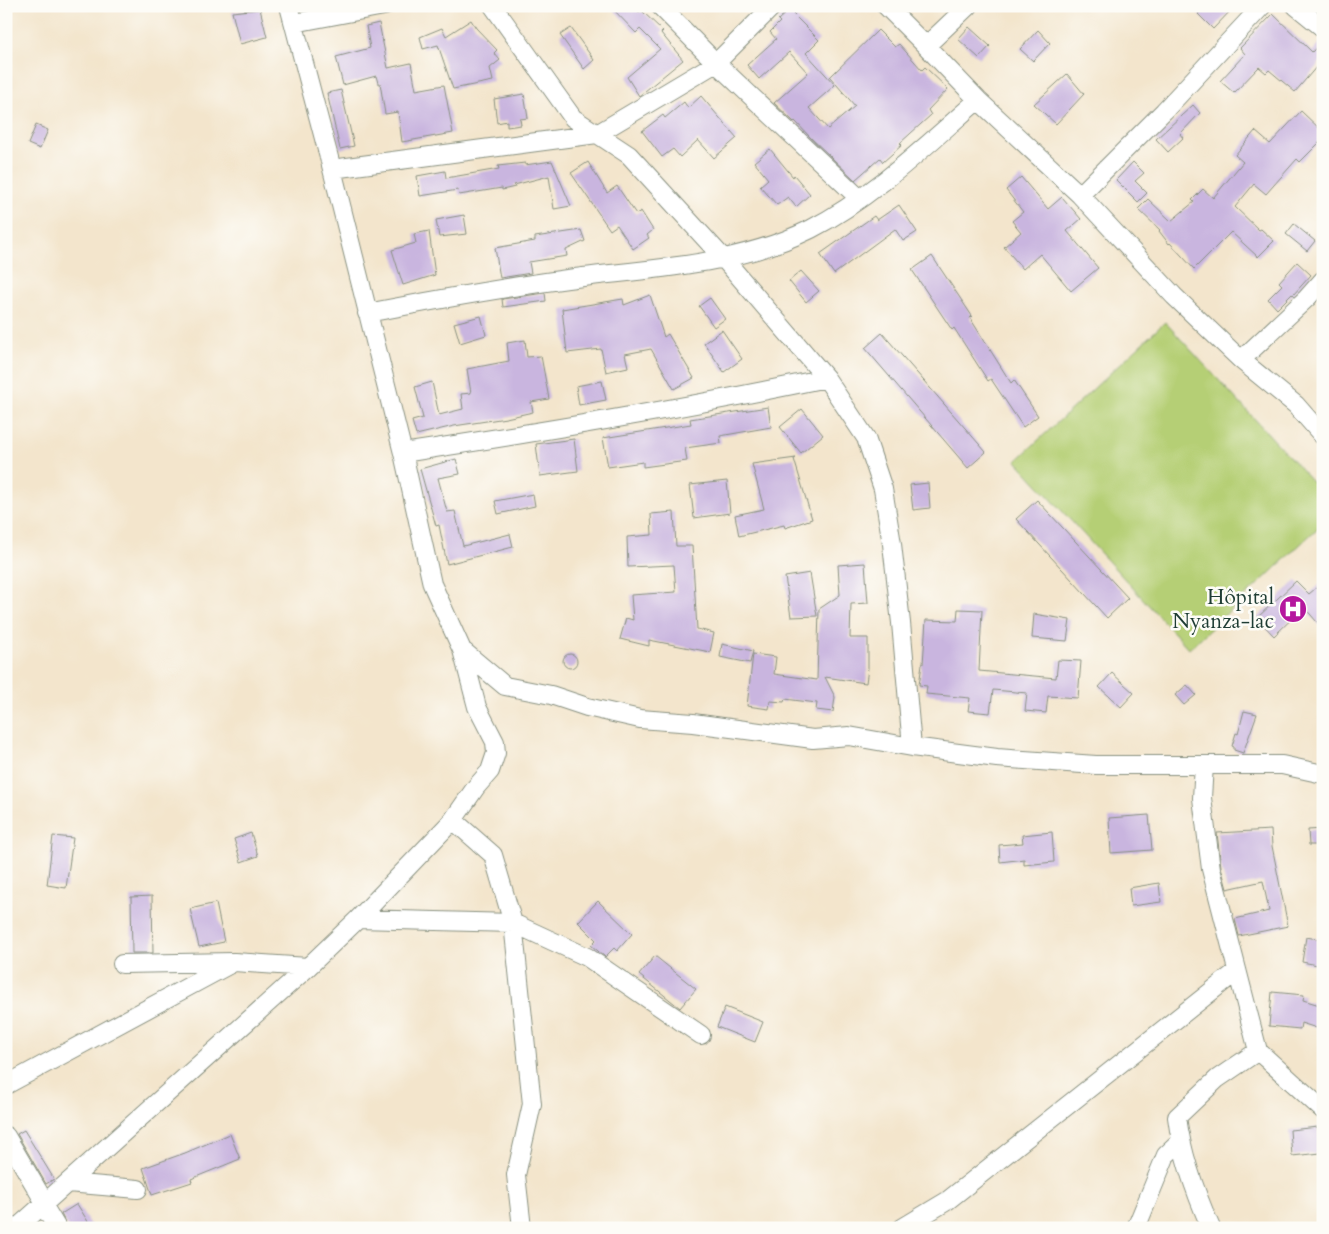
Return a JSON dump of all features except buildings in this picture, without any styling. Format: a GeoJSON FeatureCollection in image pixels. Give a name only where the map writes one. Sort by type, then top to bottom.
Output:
{"type":"FeatureCollection","features":[{"type":"Feature","properties":{"kind":"street"},"geometry":{"type":"LineString","coordinates":[[17,1228],[308,967],[358,919],[453,820],[476,787],[490,771],[496,753],[495,742],[477,707],[462,650],[432,584],[403,453],[289,6]]}},
{"type":"Feature","properties":{"kind":"street"},"geometry":{"type":"LineString","coordinates":[[294,24],[384,6]]}},
{"type":"Feature","properties":{"kind":"street"},"geometry":{"type":"LineString","coordinates":[[493,6],[573,118],[629,155],[724,259],[826,378],[866,438],[883,489],[893,553],[912,747]]}},
{"type":"Feature","properties":{"kind":"street"},"geometry":{"type":"LineString","coordinates":[[660,6],[716,63],[860,199]]}},
{"type":"Feature","properties":{"kind":"street"},"geometry":{"type":"LineString","coordinates":[[332,169],[596,134],[716,63],[773,6]]}},
{"type":"Feature","properties":{"kind":"street"},"geometry":{"type":"LineString","coordinates":[[886,6],[978,100],[1080,195],[1174,296],[1241,360],[1296,405],[1323,436]]}},
{"type":"Feature","properties":{"kind":"street"},"geometry":{"type":"LineString","coordinates":[[926,46],[968,6]]}},
{"type":"Feature","properties":{"kind":"street"},"geometry":{"type":"LineString","coordinates":[[1080,195],[1164,111],[1262,6]]}},
{"type":"Feature","properties":{"kind":"street"},"geometry":{"type":"LineString","coordinates":[[1296,6],[1323,28]]}},
{"type":"Feature","properties":{"kind":"street"},"geometry":{"type":"LineString","coordinates":[[367,313],[433,300],[724,259],[787,240],[812,228],[860,199],[925,147],[978,100]]}},
{"type":"Feature","properties":{"kind":"street"},"geometry":{"type":"LineString","coordinates":[[1241,360],[1307,298],[1323,280]]}},
{"type":"Feature","properties":{"kind":"street"},"geometry":{"type":"LineString","coordinates":[[403,453],[711,402],[826,378]]}},
{"type":"Feature","properties":{"kind":"street"},"geometry":{"type":"LineString","coordinates":[[462,650],[505,686],[551,695],[587,707],[640,719],[693,723],[813,739],[849,736],[912,747],[996,758],[1096,765],[1282,765],[1323,774]]}},
{"type":"Feature","properties":{"kind":"street"},"geometry":{"type":"LineString","coordinates":[[1204,765],[1202,798],[1211,869],[1258,1051],[1323,1110]]}},
{"type":"Feature","properties":{"kind":"street"},"geometry":{"type":"LineString","coordinates":[[453,820],[493,855],[513,923],[532,1104],[516,1175],[522,1228]]}},
{"type":"Feature","properties":{"kind":"street"},"geometry":{"type":"LineString","coordinates":[[358,919],[513,923],[587,957],[700,1035]]}},
{"type":"Feature","properties":{"kind":"street"},"geometry":{"type":"LineString","coordinates":[[122,964],[234,962],[308,967]]}},
{"type":"Feature","properties":{"kind":"street"},"geometry":{"type":"LineString","coordinates":[[6,1085],[234,962]]}},
{"type":"Feature","properties":{"kind":"street"},"geometry":{"type":"LineString","coordinates":[[902,1228],[947,1201],[1237,971]]}},
{"type":"Feature","properties":{"kind":"street"},"geometry":{"type":"LineString","coordinates":[[1211,1228],[1197,1196],[1180,1142],[1178,1117],[1217,1079],[1258,1051]]}},
{"type":"Feature","properties":{"kind":"street"},"geometry":{"type":"LineString","coordinates":[[6,1136],[41,1206],[57,1228]]}},
{"type":"Feature","properties":{"kind":"street"},"geometry":{"type":"LineString","coordinates":[[1136,1228],[1166,1155],[1180,1142]]}},
{"type":"Feature","properties":{"kind":"street"},"geometry":{"type":"LineString","coordinates":[[68,1182],[138,1190]]}},
{"type":"Feature","properties":{"kind":"street"},"geometry":{"type":"LineString","coordinates":[[41,1206],[46,1228]]}},
{"type":"Feature","properties":{"kind":"green space"},"geometry":{"type":"Polygon","coordinates":[[[1165,322],[1323,493],[1323,523],[1189,649],[1016,461],[1165,322]]]}},
{"type":"Feature","properties":{"kind":"place","name":"Hôpital Nyanza-lac"},"geometry":{"type":"Point","coordinates":[1293,609]}}]}
